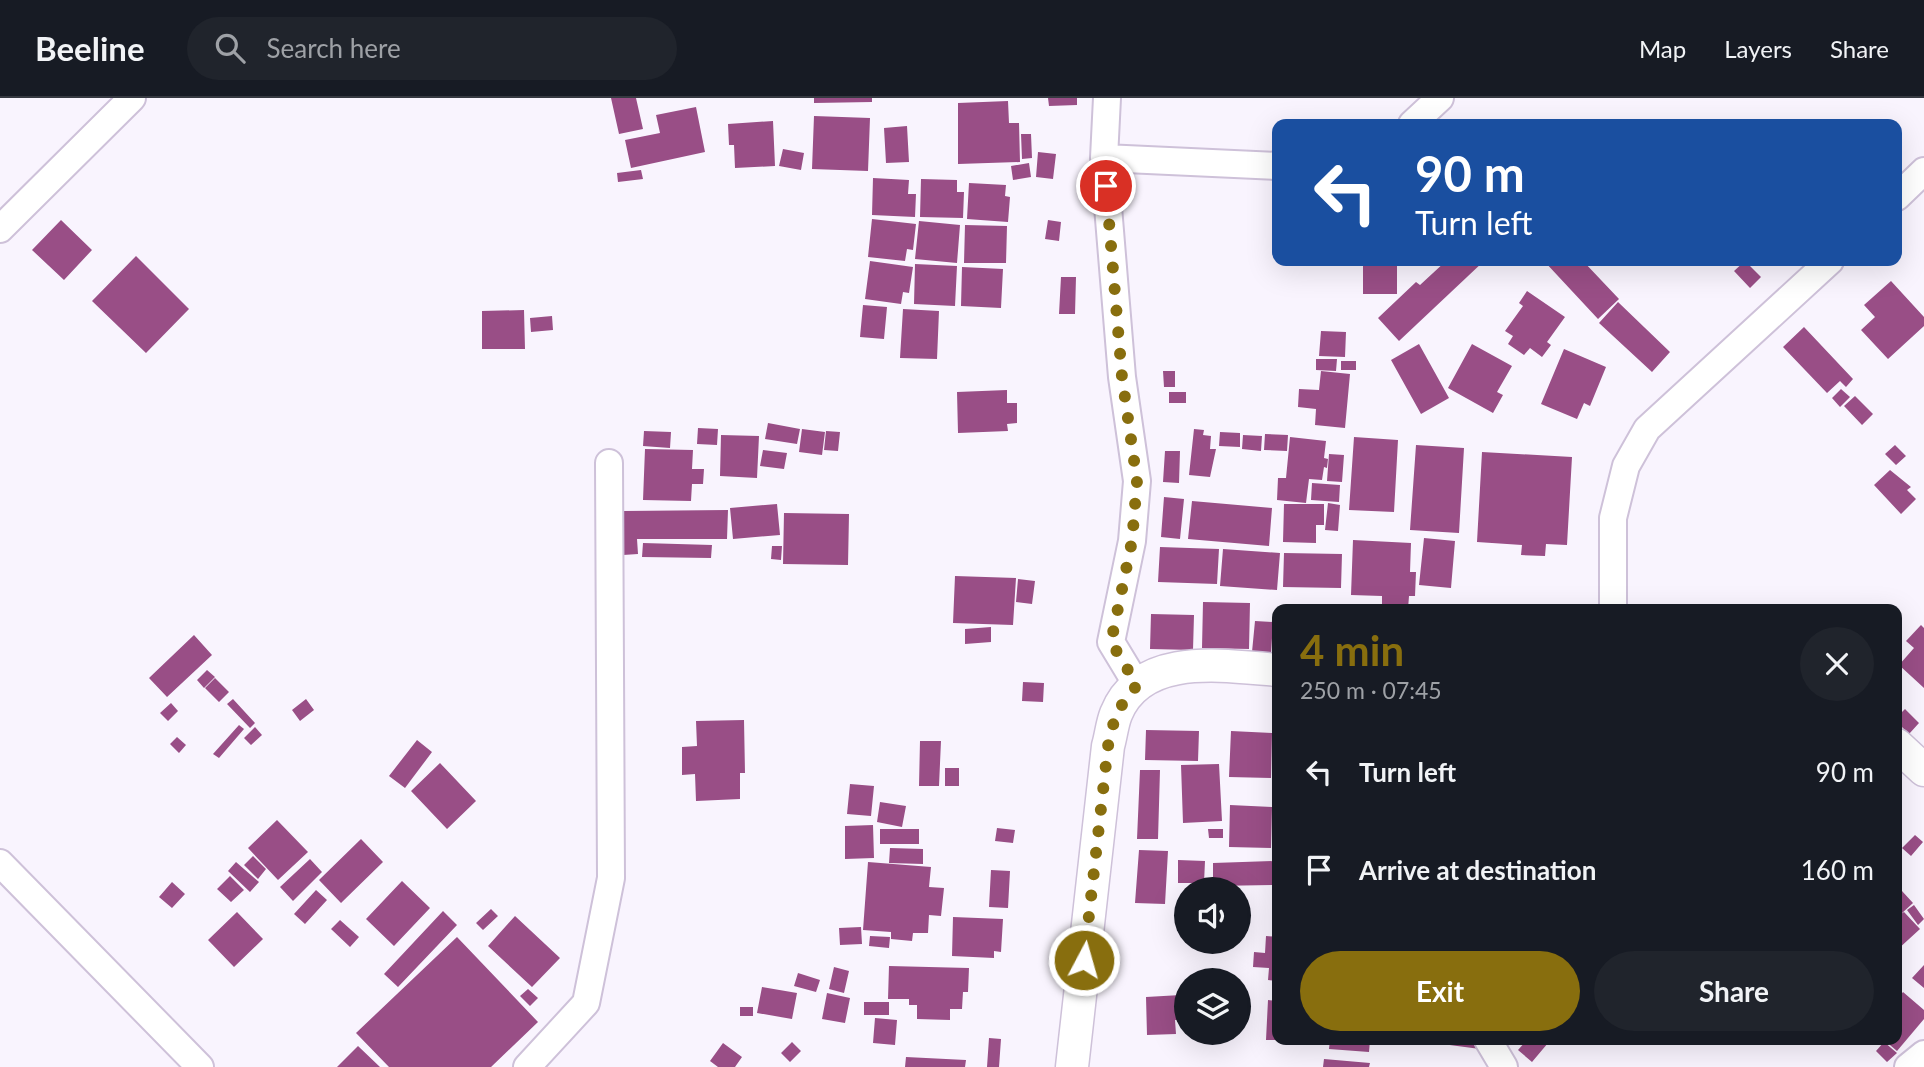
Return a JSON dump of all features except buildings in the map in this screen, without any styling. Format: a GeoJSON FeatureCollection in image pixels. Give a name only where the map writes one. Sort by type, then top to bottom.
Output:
{"type":"FeatureCollection","features":[{"type":"Feature","properties":{"kind":"street"},"geometry":{"type":"LineString","coordinates":[[0,229],[132,98]]}},
{"type":"Feature","properties":{"kind":"street"},"geometry":{"type":"LineString","coordinates":[[1107,98],[1104,158],[1122,377],[1137,481],[1132,541],[1111,642],[1137,685]]}},
{"type":"Feature","properties":{"kind":"street"},"geometry":{"type":"LineString","coordinates":[[1417,119],[1440,98]]}},
{"type":"Feature","properties":{"kind":"street"},"geometry":{"type":"LineString","coordinates":[[1104,158],[1272,166]]}},
{"type":"Feature","properties":{"kind":"street"},"geometry":{"type":"LineString","coordinates":[[1902,192],[1924,171]]}},
{"type":"Feature","properties":{"kind":"street"},"geometry":{"type":"LineString","coordinates":[[1613,604],[1613,518],[1626,466],[1647,429],[1825,266]]}},
{"type":"Feature","properties":{"kind":"street"},"geometry":{"type":"LineString","coordinates":[[527,1067],[586,1003],[611,878],[609,463]]}},
{"type":"Feature","properties":{"kind":"street"},"geometry":{"type":"LineString","coordinates":[[1072,1067],[1108,746],[1116,713],[1137,685],[1159,673],[1190,666],[1222,665],[1272,669]]}},
{"type":"Feature","properties":{"kind":"street"},"geometry":{"type":"LineString","coordinates":[[1902,750],[1924,770]]}},
{"type":"Feature","properties":{"kind":"street"},"geometry":{"type":"LineString","coordinates":[[0,863],[200,1067]]}},
{"type":"Feature","properties":{"kind":"street"},"geometry":{"type":"LineString","coordinates":[[1491,1045],[1504,1067]]}},
{"type":"Feature","properties":{"kind":"street"},"geometry":{"type":"LineString","coordinates":[[1908,1067],[1924,1054]]}},
{"type":"Feature","properties":{"kind":"route"},"geometry":{"type":"LineString","coordinates":[[1084,960],[1108,746],[1116,713],[1137,685],[1111,642],[1132,541],[1137,481],[1122,377],[1106,186]]}}]}
